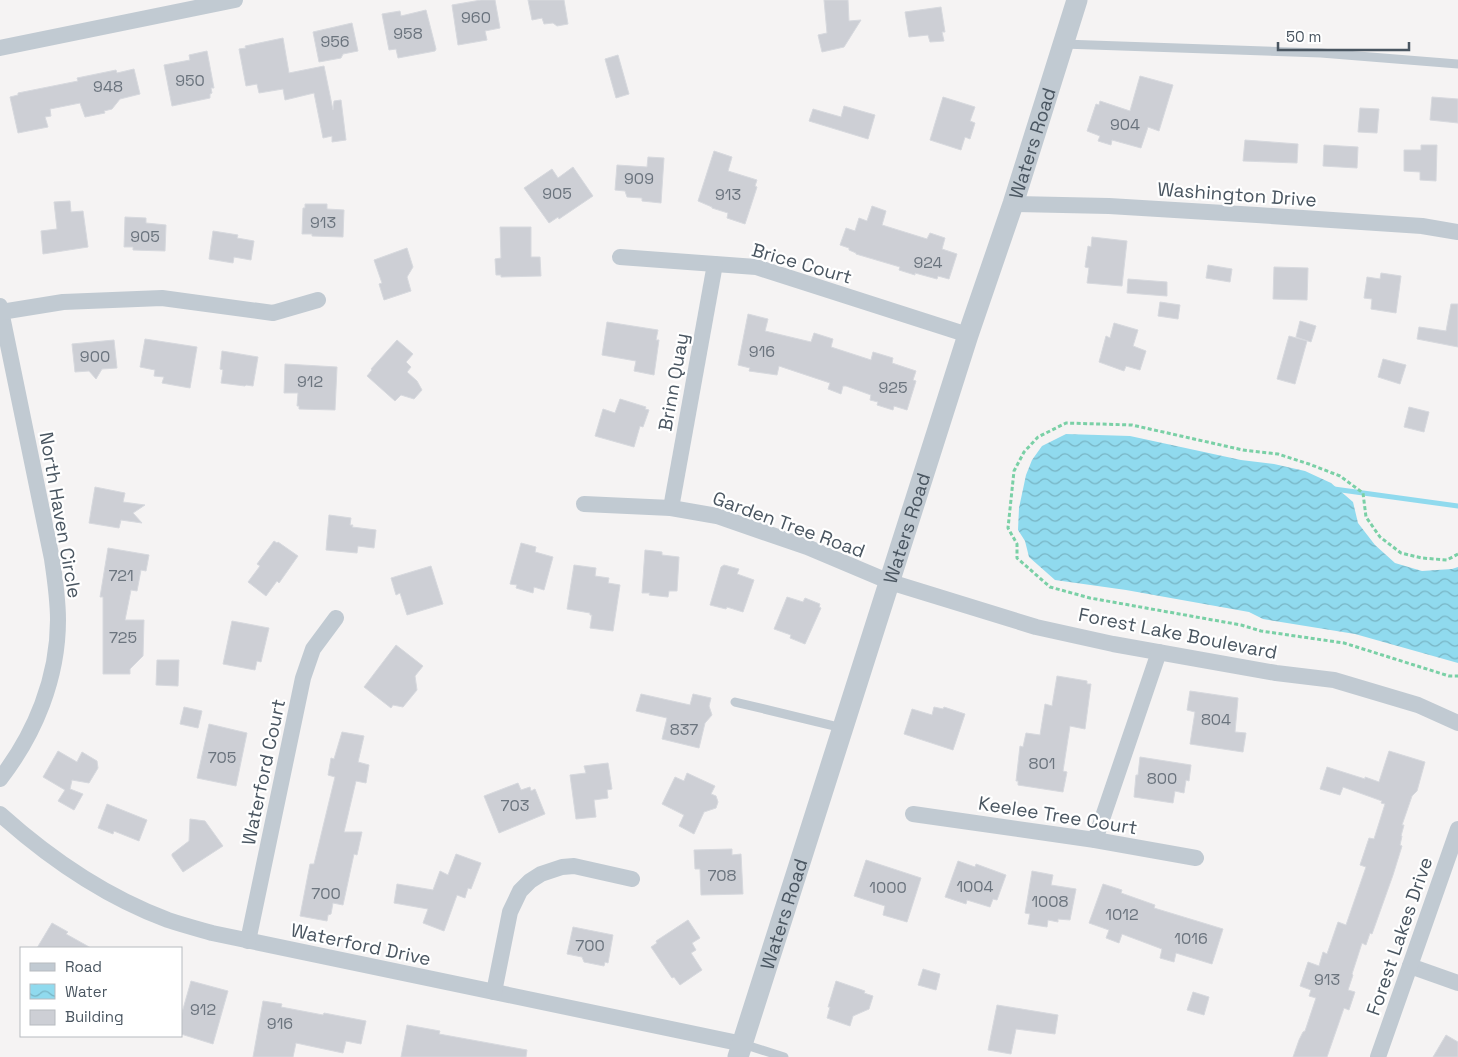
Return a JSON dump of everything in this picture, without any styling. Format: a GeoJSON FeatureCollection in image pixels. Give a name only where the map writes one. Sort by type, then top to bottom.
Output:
{"type":"FeatureCollection","features":[{"type":"Feature","properties":{"kind":"street"},"geometry":{"type":"LineString","coordinates":[[0,48],[235,0]]}},
{"type":"Feature","properties":{"kind":"street","name":"Waters Road"},"geometry":{"type":"LineString","coordinates":[[740,1051],[968,335],[1013,204],[1077,0]]}},
{"type":"Feature","properties":{"kind":"street","name":"Washington Drive"},"geometry":{"type":"LineString","coordinates":[[1013,204],[1109,206],[1257,215],[1422,226],[1458,232]]}},
{"type":"Feature","properties":{"kind":"street","name":"Brice Court"},"geometry":{"type":"LineString","coordinates":[[620,257],[756,267],[968,335]]}},
{"type":"Feature","properties":{"kind":"street","name":"Brinn Quay"},"geometry":{"type":"LineString","coordinates":[[671,508],[715,264]]}},
{"type":"Feature","properties":{"kind":"street"},"geometry":{"type":"LineString","coordinates":[[1,309],[63,302],[162,298],[273,313],[318,300]]}},
{"type":"Feature","properties":{"kind":"street","name":"North Haven Circle"},"geometry":{"type":"LineString","coordinates":[[0,780],[21,747],[44,702],[50,683],[58,621],[58,597],[52,559],[1,309]]}},
{"type":"Feature","properties":{"kind":"street","name":"Garden Tree Road"},"geometry":{"type":"LineString","coordinates":[[584,504],[671,508],[717,516],[807,547],[890,582]]}},
{"type":"Feature","properties":{"kind":"street","name":"Forest Lake Boulevard"},"geometry":{"type":"LineString","coordinates":[[890,582],[1036,627],[1113,644],[1334,680],[1418,705],[1458,723]]}},
{"type":"Feature","properties":{"kind":"street","name":"Waterford Court"},"geometry":{"type":"LineString","coordinates":[[248,941],[303,678],[313,649],[336,618]]}},
{"type":"Feature","properties":{"kind":"street"},"geometry":{"type":"LineString","coordinates":[[1095,840],[1159,652]]}},
{"type":"Feature","properties":{"kind":"street","name":"Waterford Drive"},"geometry":{"type":"LineString","coordinates":[[0,814],[35,844],[77,873],[124,900],[168,919],[212,933],[494,992],[740,1051]]}},
{"type":"Feature","properties":{"kind":"street","name":"Keelee Tree Court"},"geometry":{"type":"LineString","coordinates":[[913,814],[1095,840],[1196,858]]}},
{"type":"Feature","properties":{"kind":"street","name":"Forest Lakes Drive"},"geometry":{"type":"LineString","coordinates":[[1378,1057],[1458,829]]}},
{"type":"Feature","properties":{"kind":"street"},"geometry":{"type":"LineString","coordinates":[[494,992],[510,912],[520,891],[530,881],[541,874],[562,866],[574,866],[632,879]]}},
{"type":"Feature","properties":{"kind":"street"},"geometry":{"type":"LineString","coordinates":[[1410,966],[1458,983]]}},
{"type":"Feature","properties":{"kind":"lane"},"geometry":{"type":"LineString","coordinates":[[1063,44],[1321,53],[1458,64]]}},
{"type":"Feature","properties":{"kind":"lane"},"geometry":{"type":"LineString","coordinates":[[735,702],[844,728]]}},
{"type":"Feature","properties":{"kind":"lane"},"geometry":{"type":"LineString","coordinates":[[740,1051],[784,1057]]}},
{"type":"Feature","properties":{"kind":"path"},"geometry":{"type":"LineString","coordinates":[[1458,554],[1447,560],[1422,558],[1401,552],[1380,537],[1366,518],[1364,493],[1340,476],[1278,454],[1243,450],[1132,425],[1066,423],[1038,437],[1024,452],[1014,470],[1008,528],[1017,544],[1017,558],[1050,588],[1090,598],[1242,624],[1261,632],[1344,643],[1449,676],[1458,676]]}},
{"type":"Feature","properties":{"kind":"water"},"geometry":{"type":"Polygon","coordinates":[[[1066,434],[1130,436],[1241,460],[1274,464],[1305,471],[1331,483],[1353,502],[1358,523],[1375,545],[1395,563],[1422,571],[1458,567],[1458,663],[1355,634],[1263,619],[1249,612],[1126,590],[1055,580],[1029,557],[1025,541],[1018,530],[1019,508],[1026,475],[1032,460],[1042,446],[1066,434]]]}},
{"type":"Feature","properties":{"kind":"building"},"geometry":{"type":"Polygon","coordinates":[[[481,0],[495,0],[500,28],[485,31],[487,40],[458,45],[452,5],[481,0]]]}},
{"type":"Feature","properties":{"kind":"building"},"geometry":{"type":"Polygon","coordinates":[[[528,0],[564,0],[568,24],[557,26],[553,23],[544,24],[542,18],[532,20],[528,0]]]}},
{"type":"Feature","properties":{"kind":"building"},"geometry":{"type":"Polygon","coordinates":[[[824,0],[848,0],[849,21],[861,20],[844,47],[822,52],[818,35],[827,33],[824,0]]]}},
{"type":"Feature","properties":{"kind":"building"},"geometry":{"type":"Polygon","coordinates":[[[941,7],[945,32],[942,32],[944,41],[930,42],[928,35],[909,37],[905,12],[941,7]]]}},
{"type":"Feature","properties":{"kind":"building"},"geometry":{"type":"Polygon","coordinates":[[[426,10],[435,51],[398,58],[396,49],[389,50],[382,14],[400,11],[401,16],[426,10]]]}},
{"type":"Feature","properties":{"kind":"building"},"geometry":{"type":"Polygon","coordinates":[[[352,23],[358,51],[343,54],[341,58],[319,62],[313,32],[352,23]]]}},
{"type":"Feature","properties":{"kind":"building"},"geometry":{"type":"Polygon","coordinates":[[[283,38],[289,73],[324,66],[333,110],[334,101],[341,100],[346,140],[332,142],[332,136],[323,138],[314,93],[285,100],[283,89],[259,93],[257,84],[246,86],[239,49],[283,38]]]}},
{"type":"Feature","properties":{"kind":"building"},"geometry":{"type":"Polygon","coordinates":[[[207,51],[214,88],[211,88],[210,98],[172,106],[164,65],[190,60],[189,55],[207,51]]]}},
{"type":"Feature","properties":{"kind":"building"},"geometry":{"type":"Polygon","coordinates":[[[618,55],[629,94],[616,98],[605,59],[618,55]]]}},
{"type":"Feature","properties":{"kind":"building"},"geometry":{"type":"Polygon","coordinates":[[[134,69],[140,94],[120,99],[112,109],[104,111],[105,113],[85,117],[80,103],[50,109],[51,116],[45,117],[48,127],[18,133],[10,97],[18,95],[18,93],[78,81],[77,78],[116,70],[117,73],[134,69]]]}},
{"type":"Feature","properties":{"kind":"building"},"geometry":{"type":"Polygon","coordinates":[[[1140,76],[1173,85],[1159,131],[1148,127],[1141,148],[1112,140],[1111,145],[1098,141],[1100,136],[1087,131],[1096,104],[1099,105],[1100,101],[1130,111],[1140,76]]]}},
{"type":"Feature","properties":{"kind":"building"},"geometry":{"type":"Polygon","coordinates":[[[943,97],[975,107],[970,121],[975,123],[970,139],[965,137],[961,150],[930,140],[943,97]]]}},
{"type":"Feature","properties":{"kind":"building"},"geometry":{"type":"Polygon","coordinates":[[[1432,97],[1458,99],[1458,123],[1430,120],[1432,97]]]}},
{"type":"Feature","properties":{"kind":"building"},"geometry":{"type":"Polygon","coordinates":[[[844,106],[875,115],[868,139],[809,121],[813,109],[841,117],[844,106]]]}},
{"type":"Feature","properties":{"kind":"building"},"geometry":{"type":"Polygon","coordinates":[[[1360,108],[1379,109],[1377,133],[1358,132],[1360,108]]]}},
{"type":"Feature","properties":{"kind":"building"},"geometry":{"type":"Polygon","coordinates":[[[1245,140],[1298,144],[1297,163],[1243,161],[1245,140]]]}},
{"type":"Feature","properties":{"kind":"building"},"geometry":{"type":"Polygon","coordinates":[[[1324,145],[1358,147],[1357,168],[1323,166],[1324,145]]]}},
{"type":"Feature","properties":{"kind":"building"},"geometry":{"type":"Polygon","coordinates":[[[1421,145],[1437,145],[1436,181],[1420,180],[1420,172],[1404,171],[1404,150],[1421,150],[1421,145]]]}},
{"type":"Feature","properties":{"kind":"building"},"geometry":{"type":"Polygon","coordinates":[[[714,151],[732,157],[728,171],[757,180],[755,186],[757,187],[745,224],[727,218],[728,213],[698,201],[714,151]]]}},
{"type":"Feature","properties":{"kind":"building"},"geometry":{"type":"Polygon","coordinates":[[[648,157],[664,158],[661,203],[642,201],[642,198],[627,197],[625,191],[615,190],[617,165],[647,167],[648,157]]]}},
{"type":"Feature","properties":{"kind":"building"},"geometry":{"type":"Polygon","coordinates":[[[573,167],[593,196],[559,219],[558,217],[549,223],[524,188],[552,169],[558,178],[573,167]]]}},
{"type":"Feature","properties":{"kind":"building"},"geometry":{"type":"Polygon","coordinates":[[[70,201],[71,212],[83,211],[88,247],[43,254],[41,231],[57,229],[54,202],[70,201]]]}},
{"type":"Feature","properties":{"kind":"building"},"geometry":{"type":"Polygon","coordinates":[[[305,204],[327,204],[327,209],[344,210],[343,237],[302,234],[303,208],[305,208],[305,204]]]}},
{"type":"Feature","properties":{"kind":"building"},"geometry":{"type":"Polygon","coordinates":[[[872,206],[886,211],[882,225],[927,239],[930,233],[945,238],[942,249],[957,254],[949,279],[938,276],[937,279],[915,273],[915,275],[899,270],[900,267],[856,254],[849,250],[849,248],[840,245],[846,228],[855,231],[859,218],[867,221],[872,206]]]}},
{"type":"Feature","properties":{"kind":"building"},"geometry":{"type":"Polygon","coordinates":[[[125,217],[146,218],[146,223],[166,225],[165,251],[133,250],[133,247],[124,247],[125,217]]]}},
{"type":"Feature","properties":{"kind":"building"},"geometry":{"type":"Polygon","coordinates":[[[500,227],[531,227],[531,257],[540,257],[541,276],[501,277],[501,275],[496,275],[495,259],[501,258],[500,227]]]}},
{"type":"Feature","properties":{"kind":"building"},"geometry":{"type":"Polygon","coordinates":[[[213,231],[238,235],[237,238],[254,241],[251,260],[234,257],[233,263],[209,259],[213,231]]]}},
{"type":"Feature","properties":{"kind":"building"},"geometry":{"type":"Polygon","coordinates":[[[1092,237],[1127,241],[1122,286],[1087,283],[1089,268],[1085,267],[1088,246],[1091,247],[1092,237]]]}},
{"type":"Feature","properties":{"kind":"building"},"geometry":{"type":"Polygon","coordinates":[[[407,248],[413,267],[407,277],[411,291],[384,300],[379,284],[382,283],[374,260],[407,248]]]}},
{"type":"Feature","properties":{"kind":"building"},"geometry":{"type":"Polygon","coordinates":[[[1208,265],[1232,269],[1230,282],[1206,278],[1208,265]]]}},
{"type":"Feature","properties":{"kind":"building"},"geometry":{"type":"Polygon","coordinates":[[[1274,267],[1308,268],[1307,300],[1273,299],[1274,267]]]}},
{"type":"Feature","properties":{"kind":"building"},"geometry":{"type":"Polygon","coordinates":[[[1381,273],[1401,276],[1396,313],[1371,309],[1372,299],[1364,298],[1367,277],[1380,279],[1381,273]]]}},
{"type":"Feature","properties":{"kind":"building"},"geometry":{"type":"Polygon","coordinates":[[[1128,279],[1167,282],[1167,296],[1127,293],[1128,279]]]}},
{"type":"Feature","properties":{"kind":"building"},"geometry":{"type":"Polygon","coordinates":[[[1160,302],[1180,305],[1178,319],[1158,316],[1160,302]]]}},
{"type":"Feature","properties":{"kind":"building"},"geometry":{"type":"Polygon","coordinates":[[[1451,304],[1458,304],[1458,347],[1417,339],[1419,327],[1446,331],[1451,304]]]}},
{"type":"Feature","properties":{"kind":"building"},"geometry":{"type":"Polygon","coordinates":[[[748,314],[768,319],[765,331],[811,342],[814,333],[833,339],[831,347],[871,360],[873,352],[893,358],[892,363],[916,371],[913,380],[916,381],[907,410],[894,406],[893,410],[877,405],[878,402],[870,400],[871,395],[846,386],[843,386],[841,394],[828,389],[830,383],[779,366],[777,375],[749,371],[750,368],[738,365],[748,314]]]}},
{"type":"Feature","properties":{"kind":"building"},"geometry":{"type":"Polygon","coordinates":[[[1300,321],[1316,326],[1311,342],[1296,337],[1300,321]]]}},
{"type":"Feature","properties":{"kind":"building"},"geometry":{"type":"Polygon","coordinates":[[[607,322],[658,330],[656,340],[659,340],[654,375],[634,371],[636,361],[602,355],[607,322]]]}},
{"type":"Feature","properties":{"kind":"building"},"geometry":{"type":"Polygon","coordinates":[[[1114,323],[1138,330],[1133,346],[1146,351],[1140,370],[1126,366],[1124,371],[1099,362],[1106,336],[1110,338],[1114,323]]]}},
{"type":"Feature","properties":{"kind":"building"},"geometry":{"type":"Polygon","coordinates":[[[1289,336],[1307,341],[1295,384],[1277,379],[1289,336]]]}},
{"type":"Feature","properties":{"kind":"building"},"geometry":{"type":"Polygon","coordinates":[[[145,339],[197,347],[190,388],[162,383],[164,377],[154,376],[155,370],[140,367],[145,339]]]}},
{"type":"Feature","properties":{"kind":"building"},"geometry":{"type":"Polygon","coordinates":[[[114,340],[117,368],[102,369],[96,379],[89,371],[75,372],[72,344],[114,340]]]}},
{"type":"Feature","properties":{"kind":"building"},"geometry":{"type":"Polygon","coordinates":[[[397,340],[413,354],[406,362],[411,367],[407,372],[417,381],[422,390],[414,399],[401,395],[395,401],[367,376],[397,340]]]}},
{"type":"Feature","properties":{"kind":"building"},"geometry":{"type":"Polygon","coordinates":[[[222,351],[258,357],[253,386],[221,383],[223,370],[220,369],[222,351]]]}},
{"type":"Feature","properties":{"kind":"building"},"geometry":{"type":"Polygon","coordinates":[[[1383,359],[1406,365],[1400,384],[1378,377],[1383,359]]]}},
{"type":"Feature","properties":{"kind":"building"},"geometry":{"type":"Polygon","coordinates":[[[285,364],[337,367],[335,410],[299,409],[299,406],[297,406],[298,393],[284,393],[285,364]]]}},
{"type":"Feature","properties":{"kind":"building"},"geometry":{"type":"Polygon","coordinates":[[[620,399],[646,407],[645,409],[649,410],[643,427],[640,426],[634,447],[595,436],[603,409],[615,413],[620,399]]]}},
{"type":"Feature","properties":{"kind":"building"},"geometry":{"type":"Polygon","coordinates":[[[1409,407],[1429,412],[1424,432],[1404,427],[1409,407]]]}},
{"type":"Feature","properties":{"kind":"building"},"geometry":{"type":"Polygon","coordinates":[[[95,487],[125,493],[123,502],[145,505],[133,513],[142,523],[121,520],[119,528],[89,523],[95,487]]]}},
{"type":"Feature","properties":{"kind":"building"},"geometry":{"type":"Polygon","coordinates":[[[329,515],[351,518],[350,525],[353,525],[352,527],[376,530],[374,548],[358,546],[357,553],[326,550],[329,515]]]}},
{"type":"Feature","properties":{"kind":"building"},"geometry":{"type":"Polygon","coordinates":[[[274,541],[298,556],[279,583],[277,581],[266,596],[248,582],[260,566],[257,564],[274,541]]]}},
{"type":"Feature","properties":{"kind":"building"},"geometry":{"type":"Polygon","coordinates":[[[521,543],[536,547],[535,552],[553,557],[544,590],[534,587],[533,593],[516,588],[517,585],[510,584],[521,543]]]}},
{"type":"Feature","properties":{"kind":"building"},"geometry":{"type":"Polygon","coordinates":[[[108,548],[149,555],[146,571],[141,570],[137,591],[131,590],[125,620],[144,620],[143,656],[130,669],[130,674],[103,674],[103,597],[100,597],[108,548]]]}},
{"type":"Feature","properties":{"kind":"building"},"geometry":{"type":"Polygon","coordinates":[[[645,550],[679,557],[677,591],[669,591],[668,597],[642,593],[645,550]]]}},
{"type":"Feature","properties":{"kind":"building"},"geometry":{"type":"Polygon","coordinates":[[[574,565],[596,568],[595,576],[609,578],[608,583],[620,585],[613,631],[590,628],[592,615],[590,613],[567,609],[574,565]]]}},
{"type":"Feature","properties":{"kind":"building"},"geometry":{"type":"Polygon","coordinates":[[[724,565],[739,569],[737,574],[754,580],[743,612],[727,607],[726,609],[710,605],[721,567],[724,565]]]}},
{"type":"Feature","properties":{"kind":"building"},"geometry":{"type":"Polygon","coordinates":[[[431,566],[443,604],[407,615],[400,593],[396,595],[391,578],[431,566]]]}},
{"type":"Feature","properties":{"kind":"building"},"geometry":{"type":"Polygon","coordinates":[[[787,597],[803,602],[805,598],[820,604],[819,607],[821,608],[805,644],[790,638],[791,635],[774,629],[787,597]]]}},
{"type":"Feature","properties":{"kind":"building"},"geometry":{"type":"Polygon","coordinates":[[[232,621],[269,628],[261,662],[257,661],[255,670],[223,664],[232,621]]]}},
{"type":"Feature","properties":{"kind":"building"},"geometry":{"type":"Polygon","coordinates":[[[396,645],[423,666],[415,676],[417,690],[403,707],[393,705],[391,708],[364,687],[396,645]]]}},
{"type":"Feature","properties":{"kind":"building"},"geometry":{"type":"Polygon","coordinates":[[[157,660],[179,660],[178,686],[156,685],[157,660]]]}},
{"type":"Feature","properties":{"kind":"building"},"geometry":{"type":"Polygon","coordinates":[[[1057,676],[1087,681],[1087,684],[1091,684],[1085,729],[1070,726],[1063,771],[1067,772],[1063,792],[1018,785],[1018,781],[1016,781],[1020,746],[1023,747],[1026,733],[1040,735],[1045,704],[1052,706],[1057,676]]]}},
{"type":"Feature","properties":{"kind":"building"},"geometry":{"type":"Polygon","coordinates":[[[1190,691],[1238,698],[1235,732],[1246,733],[1243,752],[1190,744],[1195,712],[1187,710],[1190,691]]]}},
{"type":"Feature","properties":{"kind":"building"},"geometry":{"type":"Polygon","coordinates":[[[641,694],[690,705],[693,694],[711,698],[709,706],[712,715],[705,723],[699,748],[662,739],[667,718],[636,711],[641,694]]]}},
{"type":"Feature","properties":{"kind":"building"},"geometry":{"type":"Polygon","coordinates":[[[184,707],[202,711],[198,728],[180,724],[184,707]]]}},
{"type":"Feature","properties":{"kind":"building"},"geometry":{"type":"Polygon","coordinates":[[[934,707],[943,709],[944,707],[965,714],[953,750],[904,734],[912,709],[932,715],[934,707]]]}},
{"type":"Feature","properties":{"kind":"building"},"geometry":{"type":"Polygon","coordinates":[[[209,724],[247,733],[236,786],[197,778],[209,724]]]}},
{"type":"Feature","properties":{"kind":"building"},"geometry":{"type":"Polygon","coordinates":[[[342,732],[364,736],[358,762],[369,765],[366,783],[356,781],[344,832],[362,832],[357,855],[354,854],[343,905],[333,903],[331,914],[328,915],[327,921],[300,916],[310,864],[314,864],[335,777],[328,775],[331,758],[334,759],[342,732]]]}},
{"type":"Feature","properties":{"kind":"building"},"geometry":{"type":"Polygon","coordinates":[[[58,751],[77,762],[82,752],[97,761],[98,768],[89,783],[72,780],[70,789],[83,794],[74,810],[58,801],[65,790],[43,777],[58,751]]]}},
{"type":"Feature","properties":{"kind":"building"},"geometry":{"type":"Polygon","coordinates":[[[1389,751],[1425,762],[1417,791],[1412,796],[1402,825],[1404,825],[1400,845],[1402,846],[1393,875],[1372,934],[1370,933],[1366,945],[1362,943],[1348,990],[1355,992],[1349,1010],[1344,1008],[1327,1057],[1293,1057],[1299,1040],[1305,1031],[1316,998],[1309,996],[1311,990],[1300,986],[1308,962],[1319,966],[1323,952],[1327,954],[1338,922],[1346,925],[1366,867],[1360,865],[1369,838],[1374,839],[1385,804],[1381,803],[1382,801],[1343,787],[1340,795],[1320,789],[1327,767],[1379,782],[1389,751]]]}},
{"type":"Feature","properties":{"kind":"building"},"geometry":{"type":"Polygon","coordinates":[[[1140,757],[1191,765],[1189,781],[1186,780],[1184,793],[1175,791],[1173,803],[1134,797],[1140,757]]]}},
{"type":"Feature","properties":{"kind":"building"},"geometry":{"type":"Polygon","coordinates":[[[608,763],[612,789],[607,790],[608,798],[594,800],[596,817],[576,819],[570,775],[586,773],[584,766],[608,763]]]}},
{"type":"Feature","properties":{"kind":"building"},"geometry":{"type":"Polygon","coordinates":[[[687,773],[715,786],[711,794],[716,796],[718,802],[716,808],[704,812],[694,834],[679,826],[684,815],[662,804],[675,777],[684,781],[687,773]]]}},
{"type":"Feature","properties":{"kind":"building"},"geometry":{"type":"Polygon","coordinates":[[[518,783],[521,790],[530,787],[531,791],[535,789],[545,814],[499,833],[484,796],[518,783]]]}},
{"type":"Feature","properties":{"kind":"building"},"geometry":{"type":"Polygon","coordinates":[[[107,804],[147,820],[139,841],[114,831],[113,834],[98,828],[107,804]]]}},
{"type":"Feature","properties":{"kind":"building"},"geometry":{"type":"Polygon","coordinates":[[[190,819],[205,821],[223,846],[183,872],[172,854],[189,841],[190,819]]]}},
{"type":"Feature","properties":{"kind":"building"},"geometry":{"type":"Polygon","coordinates":[[[732,849],[732,855],[741,854],[743,894],[701,895],[700,869],[695,869],[694,850],[732,849]]]}},
{"type":"Feature","properties":{"kind":"building"},"geometry":{"type":"Polygon","coordinates":[[[456,854],[481,863],[471,889],[468,888],[465,898],[457,895],[444,931],[423,923],[428,909],[394,903],[397,884],[433,890],[440,871],[448,875],[456,854]]]}},
{"type":"Feature","properties":{"kind":"building"},"geometry":{"type":"Polygon","coordinates":[[[866,860],[921,878],[907,922],[883,915],[885,906],[854,896],[866,860]]]}},
{"type":"Feature","properties":{"kind":"building"},"geometry":{"type":"Polygon","coordinates":[[[958,861],[975,867],[976,864],[1006,875],[997,900],[993,899],[990,907],[967,900],[966,904],[945,897],[958,861]]]}},
{"type":"Feature","properties":{"kind":"building"},"geometry":{"type":"Polygon","coordinates":[[[1032,871],[1053,875],[1051,885],[1076,889],[1070,920],[1058,919],[1058,922],[1048,920],[1047,927],[1028,924],[1030,914],[1025,913],[1032,871]]]}},
{"type":"Feature","properties":{"kind":"building"},"geometry":{"type":"Polygon","coordinates":[[[1103,884],[1122,890],[1121,893],[1155,905],[1154,908],[1223,929],[1212,964],[1176,953],[1174,962],[1160,958],[1162,949],[1122,934],[1119,943],[1106,938],[1109,930],[1089,923],[1103,884]]]}},
{"type":"Feature","properties":{"kind":"building"},"geometry":{"type":"Polygon","coordinates":[[[688,920],[700,938],[692,943],[696,950],[691,953],[702,970],[680,985],[674,977],[672,978],[651,947],[657,943],[656,941],[688,920]]]}},
{"type":"Feature","properties":{"kind":"building"},"geometry":{"type":"Polygon","coordinates":[[[52,923],[68,932],[66,934],[89,947],[38,947],[52,923]]]}},
{"type":"Feature","properties":{"kind":"building"},"geometry":{"type":"Polygon","coordinates":[[[573,927],[613,935],[608,963],[605,962],[604,966],[584,962],[582,957],[567,954],[573,927]]]}},
{"type":"Feature","properties":{"kind":"building"},"geometry":{"type":"Polygon","coordinates":[[[923,969],[940,974],[936,990],[918,985],[923,969]]]}},
{"type":"Feature","properties":{"kind":"building"},"geometry":{"type":"Polygon","coordinates":[[[191,981],[228,991],[213,1044],[182,1034],[182,1012],[191,981]]]}},
{"type":"Feature","properties":{"kind":"building"},"geometry":{"type":"Polygon","coordinates":[[[836,981],[865,991],[864,993],[873,996],[869,1009],[853,1016],[850,1026],[827,1018],[830,1007],[828,1007],[836,981]]]}},
{"type":"Feature","properties":{"kind":"building"},"geometry":{"type":"Polygon","coordinates":[[[1193,992],[1209,997],[1204,1015],[1187,1010],[1193,992]]]}},
{"type":"Feature","properties":{"kind":"building"},"geometry":{"type":"Polygon","coordinates":[[[263,1001],[282,1004],[281,1007],[366,1021],[361,1044],[346,1041],[343,1053],[296,1043],[293,1057],[253,1057],[263,1001]]]}},
{"type":"Feature","properties":{"kind":"building"},"geometry":{"type":"Polygon","coordinates":[[[997,1005],[1058,1015],[1055,1034],[1016,1029],[1011,1054],[988,1050],[997,1005]]]}},
{"type":"Feature","properties":{"kind":"building"},"geometry":{"type":"Polygon","coordinates":[[[407,1025],[440,1031],[439,1034],[527,1050],[526,1057],[401,1057],[407,1025]]]}},
{"type":"Feature","properties":{"kind":"building"},"geometry":{"type":"Polygon","coordinates":[[[1446,1035],[1458,1042],[1458,1057],[1433,1057],[1446,1035]]]}},
{"type":"Feature","properties":{"kind":"waterway"},"geometry":{"type":"LineString","coordinates":[[1334,489],[1458,506]]}}]}
